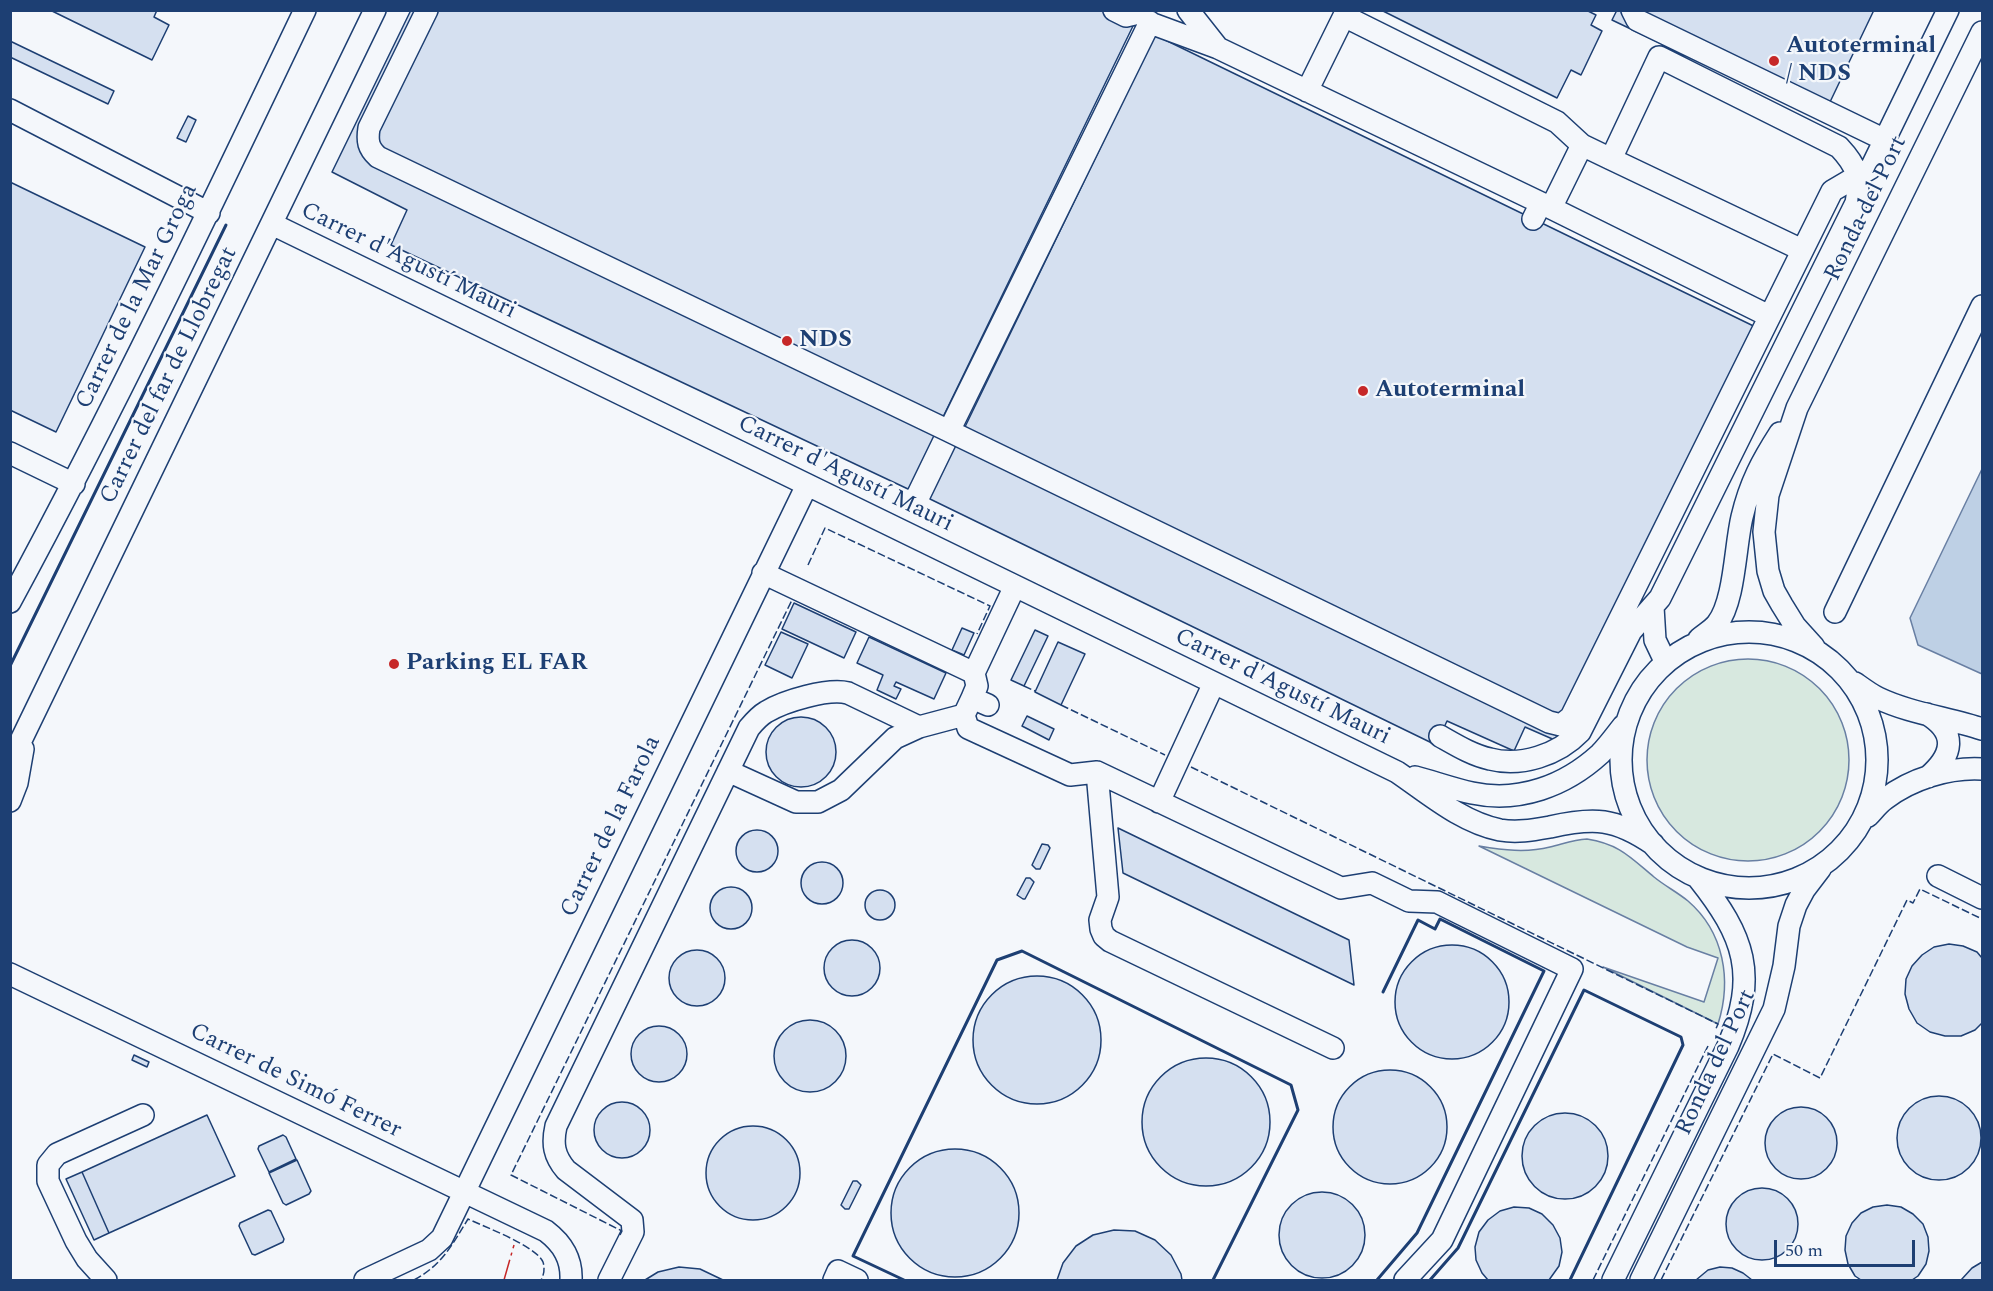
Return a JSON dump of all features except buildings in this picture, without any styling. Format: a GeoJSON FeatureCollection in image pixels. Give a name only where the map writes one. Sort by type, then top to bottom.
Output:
{"type":"FeatureCollection","features":[{"type":"Feature","properties":{"kind":"street","name":"Carrer de la Mar Groga"},"geometry":{"type":"LineString","coordinates":[[10,602],[74,484],[209,213],[305,10]]}},
{"type":"Feature","properties":{"kind":"street","name":"Carrer del far de Llobregat"},"geometry":{"type":"LineString","coordinates":[[10,763],[375,10]]}},
{"type":"Feature","properties":{"kind":"street"},"geometry":{"type":"LineString","coordinates":[[427,10],[369,128],[369,149],[378,157],[1555,725],[1561,724],[1570,717],[1832,191],[1871,168],[1948,10]]}},
{"type":"Feature","properties":{"kind":"street"},"geometry":{"type":"LineString","coordinates":[[1114,10],[1126,16],[1147,17],[1166,25],[1176,18],[1179,10]]}},
{"type":"Feature","properties":{"kind":"street"},"geometry":{"type":"LineString","coordinates":[[1188,10],[1218,48]]}},
{"type":"Feature","properties":{"kind":"street"},"geometry":{"type":"LineString","coordinates":[[1632,10],[1637,20],[1885,140]]}},
{"type":"Feature","properties":{"kind":"street"},"geometry":{"type":"LineString","coordinates":[[1307,91],[1344,16],[1557,122],[1582,145],[1802,250]]}},
{"type":"Feature","properties":{"kind":"street"},"geometry":{"type":"LineString","coordinates":[[949,431],[1147,17]]}},
{"type":"Feature","properties":{"kind":"street"},"geometry":{"type":"LineString","coordinates":[[1147,17],[1307,91],[1497,192],[1542,210],[1769,316]]}},
{"type":"Feature","properties":{"kind":"street","name":"Ronda del Port"},"geometry":{"type":"LineString","coordinates":[[1797,408],[1983,32]]}},
{"type":"Feature","properties":{"kind":"street"},"geometry":{"type":"LineString","coordinates":[[1440,736],[1476,755],[1509,762],[1544,756],[1573,739],[1585,724],[1630,632],[1660,598],[1851,212],[1859,186],[1858,175],[1851,160],[1839,147],[1659,57],[1611,159]]}},
{"type":"Feature","properties":{"kind":"street"},"geometry":{"type":"LineString","coordinates":[[10,110],[209,213]]}},
{"type":"Feature","properties":{"kind":"street"},"geometry":{"type":"LineString","coordinates":[[1542,210],[1582,145]]}},
{"type":"Feature","properties":{"kind":"street","name":"Carrer d'Agustí Mauri"},"geometry":{"type":"LineString","coordinates":[[272,224],[1397,772]]}},
{"type":"Feature","properties":{"kind":"street"},"geometry":{"type":"LineString","coordinates":[[1835,612],[1983,306]]}},
{"type":"Feature","properties":{"kind":"street"},"geometry":{"type":"LineString","coordinates":[[1653,844],[1638,823],[1624,789],[1620,755],[1624,724],[1634,699],[1647,680],[1665,662],[1718,623],[1728,600],[1742,517],[1753,482],[1760,464],[1797,408]]}},
{"type":"Feature","properties":{"kind":"street"},"geometry":{"type":"LineString","coordinates":[[1797,408],[1768,495],[1764,522],[1768,571],[1774,591],[1782,605],[1795,626],[1824,658],[1845,676],[1876,697],[1894,705],[1983,729]]}},
{"type":"Feature","properties":{"kind":"street"},"geometry":{"type":"LineString","coordinates":[[10,453],[74,484]]}},
{"type":"Feature","properties":{"kind":"street","name":"Carrer de la Farola"},"geometry":{"type":"LineString","coordinates":[[365,1281],[436,1245],[442,1238],[807,485]]}},
{"type":"Feature","properties":{"kind":"street"},"geometry":{"type":"LineString","coordinates":[[763,573],[974,673]]}},
{"type":"Feature","properties":{"kind":"street"},"geometry":{"type":"LineString","coordinates":[[1015,586],[974,673],[977,686],[975,706],[968,728],[1070,775],[1097,772],[1341,888],[1372,883],[1409,901],[1437,902],[1572,969],[1442,1240],[1405,1281]]}},
{"type":"Feature","properties":{"kind":"street"},"geometry":{"type":"LineString","coordinates":[[1653,607],[1655,640],[1665,662]]}},
{"type":"Feature","properties":{"kind":"street"},"geometry":{"type":"LineString","coordinates":[[1695,642],[1728,633],[1770,634],[1797,643],[1824,658]]}},
{"type":"Feature","properties":{"kind":"street"},"geometry":{"type":"LineString","coordinates":[[1845,676],[1860,697],[1871,720],[1876,747],[1877,773],[1871,799],[1859,826]]}},
{"type":"Feature","properties":{"kind":"street"},"geometry":{"type":"LineString","coordinates":[[1158,802],[1214,683]]}},
{"type":"Feature","properties":{"kind":"street"},"geometry":{"type":"LineString","coordinates":[[609,1281],[633,1232],[633,1220],[566,1170],[554,1150],[553,1138],[556,1126],[749,728],[764,713],[773,708],[826,691],[848,693],[919,727]]}},
{"type":"Feature","properties":{"kind":"street"},"geometry":{"type":"LineString","coordinates":[[729,771],[796,802],[818,802],[841,790],[895,738],[975,706]]}},
{"type":"Feature","properties":{"kind":"street"},"geometry":{"type":"LineString","coordinates":[[1923,712],[1939,721],[1944,728],[1948,742],[1948,751],[1944,758],[1938,768],[1927,777]]}},
{"type":"Feature","properties":{"kind":"street"},"geometry":{"type":"LineString","coordinates":[[1397,772],[1473,794],[1514,795],[1540,791],[1578,772],[1601,753],[1624,724]]}},
{"type":"Feature","properties":{"kind":"street"},"geometry":{"type":"LineString","coordinates":[[10,801],[17,783],[26,732]]}},
{"type":"Feature","properties":{"kind":"street"},"geometry":{"type":"LineString","coordinates":[[1397,772],[1454,811],[1499,830],[1531,831],[1590,819],[1622,825],[1653,844],[1675,863],[1698,878],[1728,887],[1749,889],[1775,886],[1800,878],[1824,864],[1844,846],[1859,826],[1884,800],[1905,787],[1927,777],[1949,771],[1983,769]]}},
{"type":"Feature","properties":{"kind":"street"},"geometry":{"type":"LineString","coordinates":[[1097,772],[1108,897],[1101,920],[1104,936],[1110,942],[1333,1048]]}},
{"type":"Feature","properties":{"kind":"street","name":"Ronda del Port"},"geometry":{"type":"LineString","coordinates":[[1641,1281],[1774,1009],[1782,976],[1789,926],[1796,905],[1804,890],[1824,864]]}},
{"type":"Feature","properties":{"kind":"street"},"geometry":{"type":"LineString","coordinates":[[1938,876],[1983,898]]}},
{"type":"Feature","properties":{"kind":"street","name":"Ronda del Port"},"geometry":{"type":"LineString","coordinates":[[1613,1281],[1728,1046],[1741,1011],[1744,978],[1742,957],[1736,937],[1719,904],[1698,878]]}},
{"type":"Feature","properties":{"kind":"street","name":"Carrer de Simó Ferrer"},"geometry":{"type":"LineString","coordinates":[[10,974],[540,1228],[556,1238],[568,1258],[571,1281]]}},
{"type":"Feature","properties":{"kind":"street"},"geometry":{"type":"LineString","coordinates":[[106,1281],[87,1259],[76,1241],[48,1181],[48,1166],[57,1154],[143,1115]]}},
{"type":"Feature","properties":{"kind":"street"},"geometry":{"type":"LineString","coordinates":[[834,1281],[838,1271],[857,1281]]}},
{"type":"Feature","properties":{"kind":"shaded area"},"geometry":{"type":"Polygon","coordinates":[[[1738,659],[1758,659],[1787,666],[1820,688],[1842,721],[1849,760],[1842,799],[1820,832],[1787,854],[1758,861],[1738,861],[1709,854],[1676,832],[1654,799],[1647,770],[1647,750],[1654,721],[1676,688],[1709,666],[1738,659]]]}},
{"type":"Feature","properties":{"kind":"shaded area"},"geometry":{"type":"Polygon","coordinates":[[[1587,839],[1608,844],[1624,852],[1688,901],[1710,927],[1722,958],[1724,974],[1724,991],[1718,1024],[1603,967],[1704,1002],[1718,958],[1687,947],[1479,846],[1506,850],[1532,850],[1587,839]]]}},
{"type":"Feature","properties":{"kind":"water"},"geometry":{"type":"Polygon","coordinates":[[[1982,469],[1982,674],[1918,645],[1910,618],[1982,469]]]}},
{"type":"Feature","properties":{"kind":"fence"},"geometry":{"type":"LineString","coordinates":[[808,565],[825,528],[990,606],[977,634]]}},
{"type":"Feature","properties":{"kind":"fence"},"geometry":{"type":"LineString","coordinates":[[620,1235],[622,1231],[511,1175],[792,600]]}},
{"type":"Feature","properties":{"kind":"fence"},"geometry":{"type":"LineString","coordinates":[[1024,686],[1035,691]]}},
{"type":"Feature","properties":{"kind":"fence"},"geometry":{"type":"LineString","coordinates":[[1061,705],[1165,755]]}},
{"type":"Feature","properties":{"kind":"fence"},"geometry":{"type":"LineString","coordinates":[[1191,767],[1718,1024],[1715,1031]]}},
{"type":"Feature","properties":{"kind":"fence"},"geometry":{"type":"LineString","coordinates":[[1661,1280],[1773,1054],[1820,1078],[1907,900],[1913,903],[1920,889],[1982,919]]}},
{"type":"Feature","properties":{"kind":"fence"},"geometry":{"type":"LineString","coordinates":[[1593,1280],[1708,1046]]}},
{"type":"Feature","properties":{"kind":"fence"},"geometry":{"type":"LineString","coordinates":[[414,1280],[439,1261],[468,1219],[521,1243],[531,1250],[543,1262],[541,1280]]}},
{"type":"Feature","properties":{"kind":"wall"},"geometry":{"type":"LineString","coordinates":[[10,666],[226,225]]}},
{"type":"Feature","properties":{"kind":"wall"},"geometry":{"type":"LineString","coordinates":[[1377,1280],[1417,1233],[1544,971],[1440,919],[1435,929],[1418,920],[1383,992]]}},
{"type":"Feature","properties":{"kind":"wall"},"geometry":{"type":"LineString","coordinates":[[904,1280],[853,1256],[997,960],[1022,951],[1291,1085],[1298,1110],[1213,1280]]}},
{"type":"Feature","properties":{"kind":"wall"},"geometry":{"type":"LineString","coordinates":[[1430,1280],[1458,1248],[1584,990],[1681,1037],[1683,1045],[1570,1280]]}},
{"type":"Feature","properties":{"kind":"power"},"geometry":{"type":"LineString","coordinates":[[504,1280],[514,1245]]}},
{"type":"Feature","properties":{"kind":"place","name":"Autoterminal / NDS"},"geometry":{"type":"Point","coordinates":[1774,61]}},
{"type":"Feature","properties":{"kind":"place","name":"NDS"},"geometry":{"type":"Point","coordinates":[787,341]}},
{"type":"Feature","properties":{"kind":"place","name":"Autoterminal"},"geometry":{"type":"Point","coordinates":[1363,391]}},
{"type":"Feature","properties":{"kind":"place","name":"Parking EL FAR"},"geometry":{"type":"Point","coordinates":[394,664]}}]}
